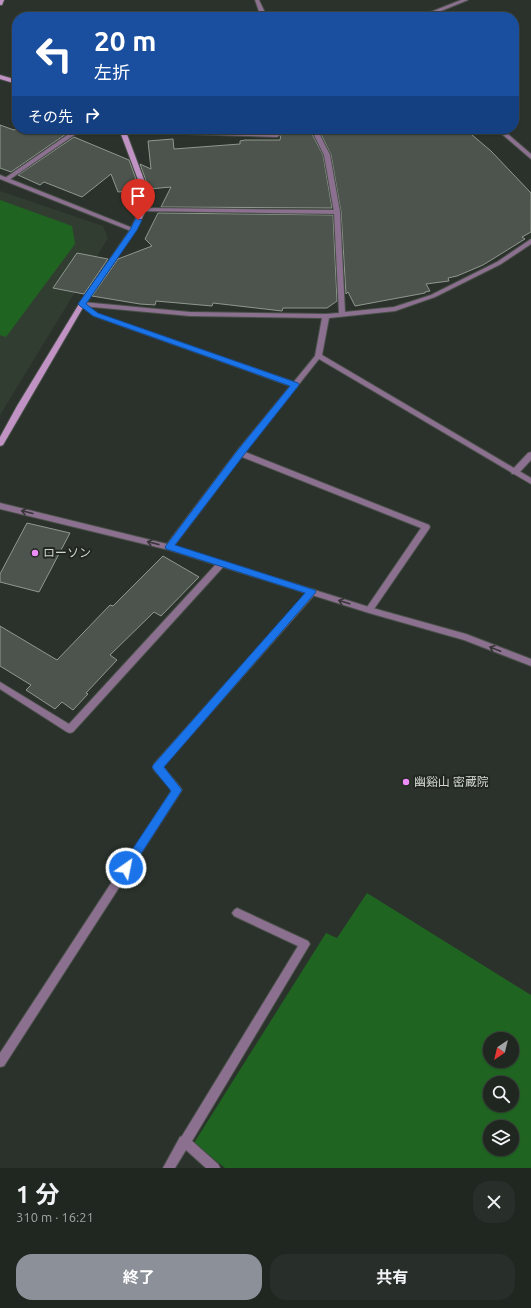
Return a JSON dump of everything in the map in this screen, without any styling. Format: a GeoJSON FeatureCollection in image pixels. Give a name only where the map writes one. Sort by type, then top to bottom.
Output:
{"type":"FeatureCollection","features":[{"type":"Feature","properties":{"kind":"street"},"geometry":{"type":"LineString","coordinates":[[0,4],[2,0]]}},
{"type":"Feature","properties":{"kind":"street"},"geometry":{"type":"LineString","coordinates":[[257,0],[262,12]]}},
{"type":"Feature","properties":{"kind":"street"},"geometry":{"type":"LineString","coordinates":[[434,12],[466,0]]}},
{"type":"Feature","properties":{"kind":"street"},"geometry":{"type":"LineString","coordinates":[[0,77],[12,81]]}},
{"type":"Feature","properties":{"kind":"street"},"geometry":{"type":"LineString","coordinates":[[7,179],[73,134]]}},
{"type":"Feature","properties":{"kind":"street"},"geometry":{"type":"LineString","coordinates":[[0,443],[20,406],[82,304],[133,230],[143,210],[146,193],[124,134]]}},
{"type":"Feature","properties":{"kind":"street"},"geometry":{"type":"LineString","coordinates":[[247,134],[278,135]]}},
{"type":"Feature","properties":{"kind":"street"},"geometry":{"type":"LineString","coordinates":[[316,134],[327,155],[337,212],[342,314]]}},
{"type":"Feature","properties":{"kind":"street"},"geometry":{"type":"LineString","coordinates":[[505,134],[531,157]]}},
{"type":"Feature","properties":{"kind":"street"},"geometry":{"type":"LineString","coordinates":[[0,177],[133,230]]}},
{"type":"Feature","properties":{"kind":"street"},"geometry":{"type":"LineString","coordinates":[[143,210],[337,212]]}},
{"type":"Feature","properties":{"kind":"street"},"geometry":{"type":"LineString","coordinates":[[82,304],[190,314],[326,316],[395,309],[433,296],[499,263],[531,241]]}},
{"type":"Feature","properties":{"kind":"street"},"geometry":{"type":"LineString","coordinates":[[82,304],[96,315],[295,385]]}},
{"type":"Feature","properties":{"kind":"street"},"geometry":{"type":"LineString","coordinates":[[169,547],[240,454],[318,356],[326,316]]}},
{"type":"Feature","properties":{"kind":"street"},"geometry":{"type":"LineString","coordinates":[[318,356],[531,481]]}},
{"type":"Feature","properties":{"kind":"street"},"geometry":{"type":"LineString","coordinates":[[240,454],[426,528],[370,610]]}},
{"type":"Feature","properties":{"kind":"street"},"geometry":{"type":"LineString","coordinates":[[515,472],[531,455]]}},
{"type":"Feature","properties":{"kind":"street"},"geometry":{"type":"LineString","coordinates":[[0,506],[169,547],[370,610],[466,638],[531,663]]}},
{"type":"Feature","properties":{"kind":"street"},"geometry":{"type":"LineString","coordinates":[[0,685],[70,729],[221,564]]}},
{"type":"Feature","properties":{"kind":"street"},"geometry":{"type":"LineString","coordinates":[[0,1062],[176,790],[158,767],[312,592]]}},
{"type":"Feature","properties":{"kind":"street"},"geometry":{"type":"LineString","coordinates":[[169,1168],[184,1141],[306,944],[237,913]]}},
{"type":"Feature","properties":{"kind":"street"},"geometry":{"type":"LineString","coordinates":[[184,1141],[214,1168]]}},
{"type":"Feature","properties":{"kind":"shaded area"},"geometry":{"type":"Polygon","coordinates":[[[0,191],[103,226],[108,238],[0,415],[0,191]]]}},
{"type":"Feature","properties":{"kind":"green space"},"geometry":{"type":"Polygon","coordinates":[[[0,200],[72,226],[75,244],[6,337],[0,335],[0,200]]]}},
{"type":"Feature","properties":{"kind":"green space"},"geometry":{"type":"Polygon","coordinates":[[[367,893],[531,995],[531,1168],[225,1168],[194,1143],[326,933],[337,938],[367,893]]]}},
{"type":"Feature","properties":{"kind":"building"},"geometry":{"type":"Polygon","coordinates":[[[0,125],[12,129],[12,134],[66,134],[11,172],[0,168],[0,125]]]}},
{"type":"Feature","properties":{"kind":"building"},"geometry":{"type":"Polygon","coordinates":[[[281,134],[312,134],[323,155],[332,208],[161,207],[171,187],[149,189],[140,164],[151,169],[148,141],[173,139],[174,149],[240,144],[240,141],[245,140],[280,140],[281,134]]]}},
{"type":"Feature","properties":{"kind":"building"},"geometry":{"type":"Polygon","coordinates":[[[321,134],[471,134],[491,151],[531,193],[531,232],[522,237],[525,239],[483,265],[457,276],[448,278],[449,281],[426,284],[430,291],[355,306],[348,292],[346,294],[341,212],[331,155],[321,134]]]}},
{"type":"Feature","properties":{"kind":"building"},"geometry":{"type":"Polygon","coordinates":[[[74,137],[129,160],[140,190],[118,192],[111,174],[82,197],[44,182],[40,185],[18,175],[74,137]]]}},
{"type":"Feature","properties":{"kind":"building"},"geometry":{"type":"Polygon","coordinates":[[[158,213],[333,215],[337,301],[327,308],[283,308],[282,311],[213,303],[212,306],[156,301],[155,305],[140,304],[92,296],[118,259],[152,246],[145,239],[158,213]]]}},
{"type":"Feature","properties":{"kind":"building"},"geometry":{"type":"Polygon","coordinates":[[[77,253],[108,259],[84,294],[53,288],[77,253]]]}},
{"type":"Feature","properties":{"kind":"building","name":"ローソン"},"geometry":{"type":"Polygon","coordinates":[[[27,523],[70,533],[39,592],[0,582],[0,574],[27,523]]]}},
{"type":"Feature","properties":{"kind":"building"},"geometry":{"type":"Polygon","coordinates":[[[163,556],[199,577],[161,616],[154,612],[110,655],[117,660],[86,693],[88,694],[73,710],[62,702],[55,709],[26,690],[31,685],[0,666],[0,626],[57,660],[110,605],[113,606],[163,556]]]}},
{"type":"Feature","properties":{"kind":"place","name":"ローソン"},"geometry":{"type":"Point","coordinates":[35,553]}},
{"type":"Feature","properties":{"kind":"place","name":"幽谿山 密蔵院"},"geometry":{"type":"Point","coordinates":[406,782]}},
{"type":"Feature","properties":{"kind":"route"},"geometry":{"type":"LineString","coordinates":[[126,868],[176,790],[158,767],[312,592],[169,547],[295,385],[96,315],[82,304],[133,230],[138,220]]}}]}
